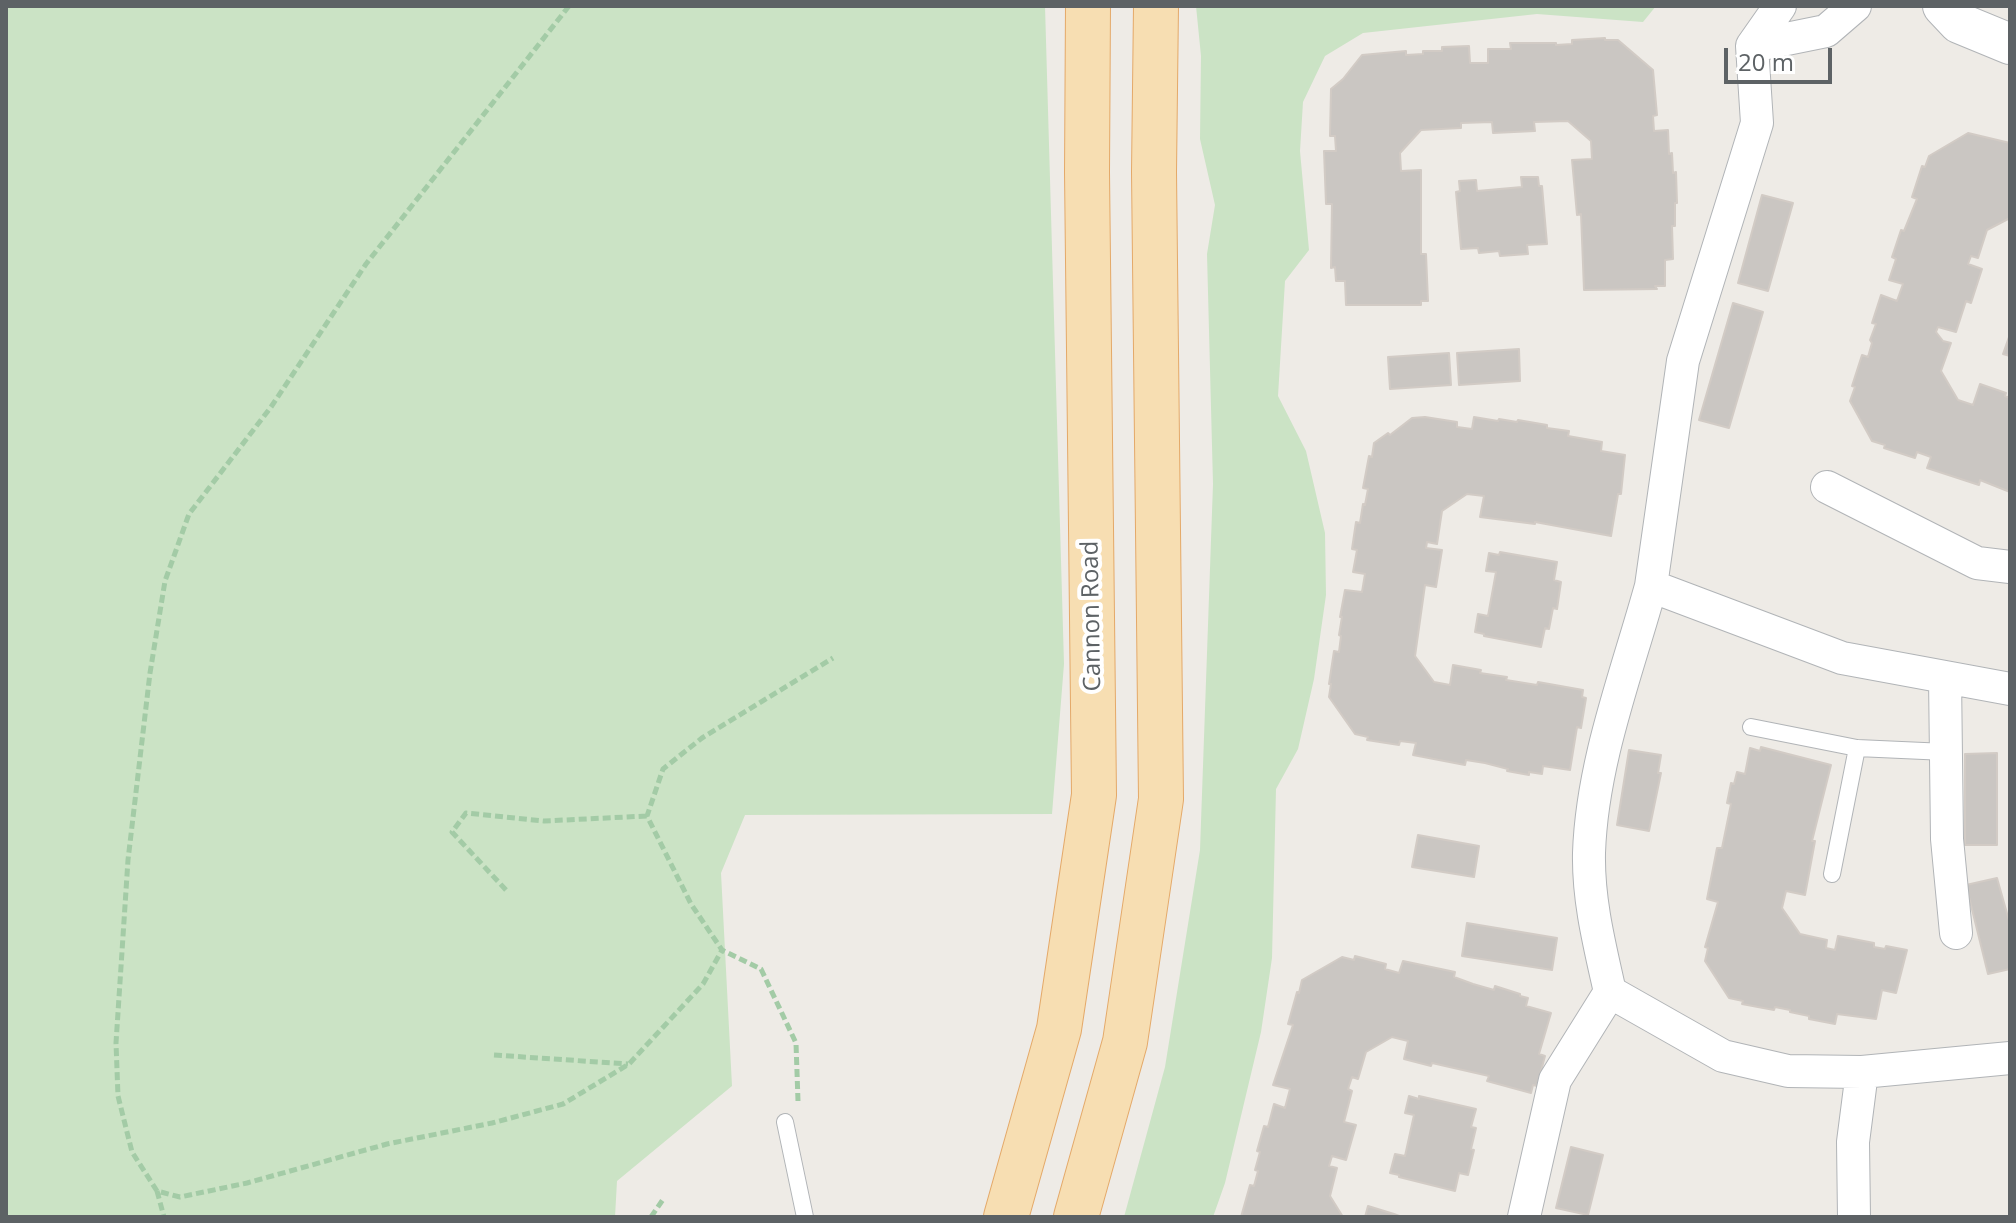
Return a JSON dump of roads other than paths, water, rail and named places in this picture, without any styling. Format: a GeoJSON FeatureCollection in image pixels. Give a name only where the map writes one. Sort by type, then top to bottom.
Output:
{"type":"FeatureCollection","features":[{"type":"Feature","properties":{"kind":"main road","name":"Cannon Road"},"geometry":{"type":"LineString","coordinates":[[1006,1217],[1059,1029],[1094,795],[1088,6]]}},
{"type":"Feature","properties":{"kind":"main road"},"geometry":{"type":"LineString","coordinates":[[1076,1217],[1125,1042],[1161,799],[1154,172],[1156,6]]}},
{"type":"Feature","properties":{"kind":"street"},"geometry":{"type":"LineString","coordinates":[[1524,1217],[1555,1080],[1610,992],[1592,911],[1589,854],[1597,778],[1651,586],[1683,361],[1757,123],[1752,46],[1780,6]]}},
{"type":"Feature","properties":{"kind":"street"},"geometry":{"type":"LineString","coordinates":[[1752,46],[1826,31],[1855,6]]}},
{"type":"Feature","properties":{"kind":"street"},"geometry":{"type":"LineString","coordinates":[[1943,6],[1959,23],[2010,44]]}},
{"type":"Feature","properties":{"kind":"street"},"geometry":{"type":"LineString","coordinates":[[1827,487],[1977,563],[2010,567]]}},
{"type":"Feature","properties":{"kind":"street"},"geometry":{"type":"LineString","coordinates":[[1651,586],[1842,658],[2010,689]]}},
{"type":"Feature","properties":{"kind":"street"},"geometry":{"type":"LineString","coordinates":[[1945,677],[1947,839],[1956,933]]}},
{"type":"Feature","properties":{"kind":"street"},"geometry":{"type":"LineString","coordinates":[[1610,992],[1723,1056],[1788,1071],[1862,1072],[2010,1058]]}},
{"type":"Feature","properties":{"kind":"street"},"geometry":{"type":"LineString","coordinates":[[1854,1217],[1853,1142],[1862,1072]]}},
{"type":"Feature","properties":{"kind":"lane"},"geometry":{"type":"LineString","coordinates":[[1751,727],[1857,748],[1946,752]]}},
{"type":"Feature","properties":{"kind":"lane"},"geometry":{"type":"LineString","coordinates":[[1832,874],[1857,748]]}},
{"type":"Feature","properties":{"kind":"lane"},"geometry":{"type":"LineString","coordinates":[[785,1122],[805,1217]]}}]}
